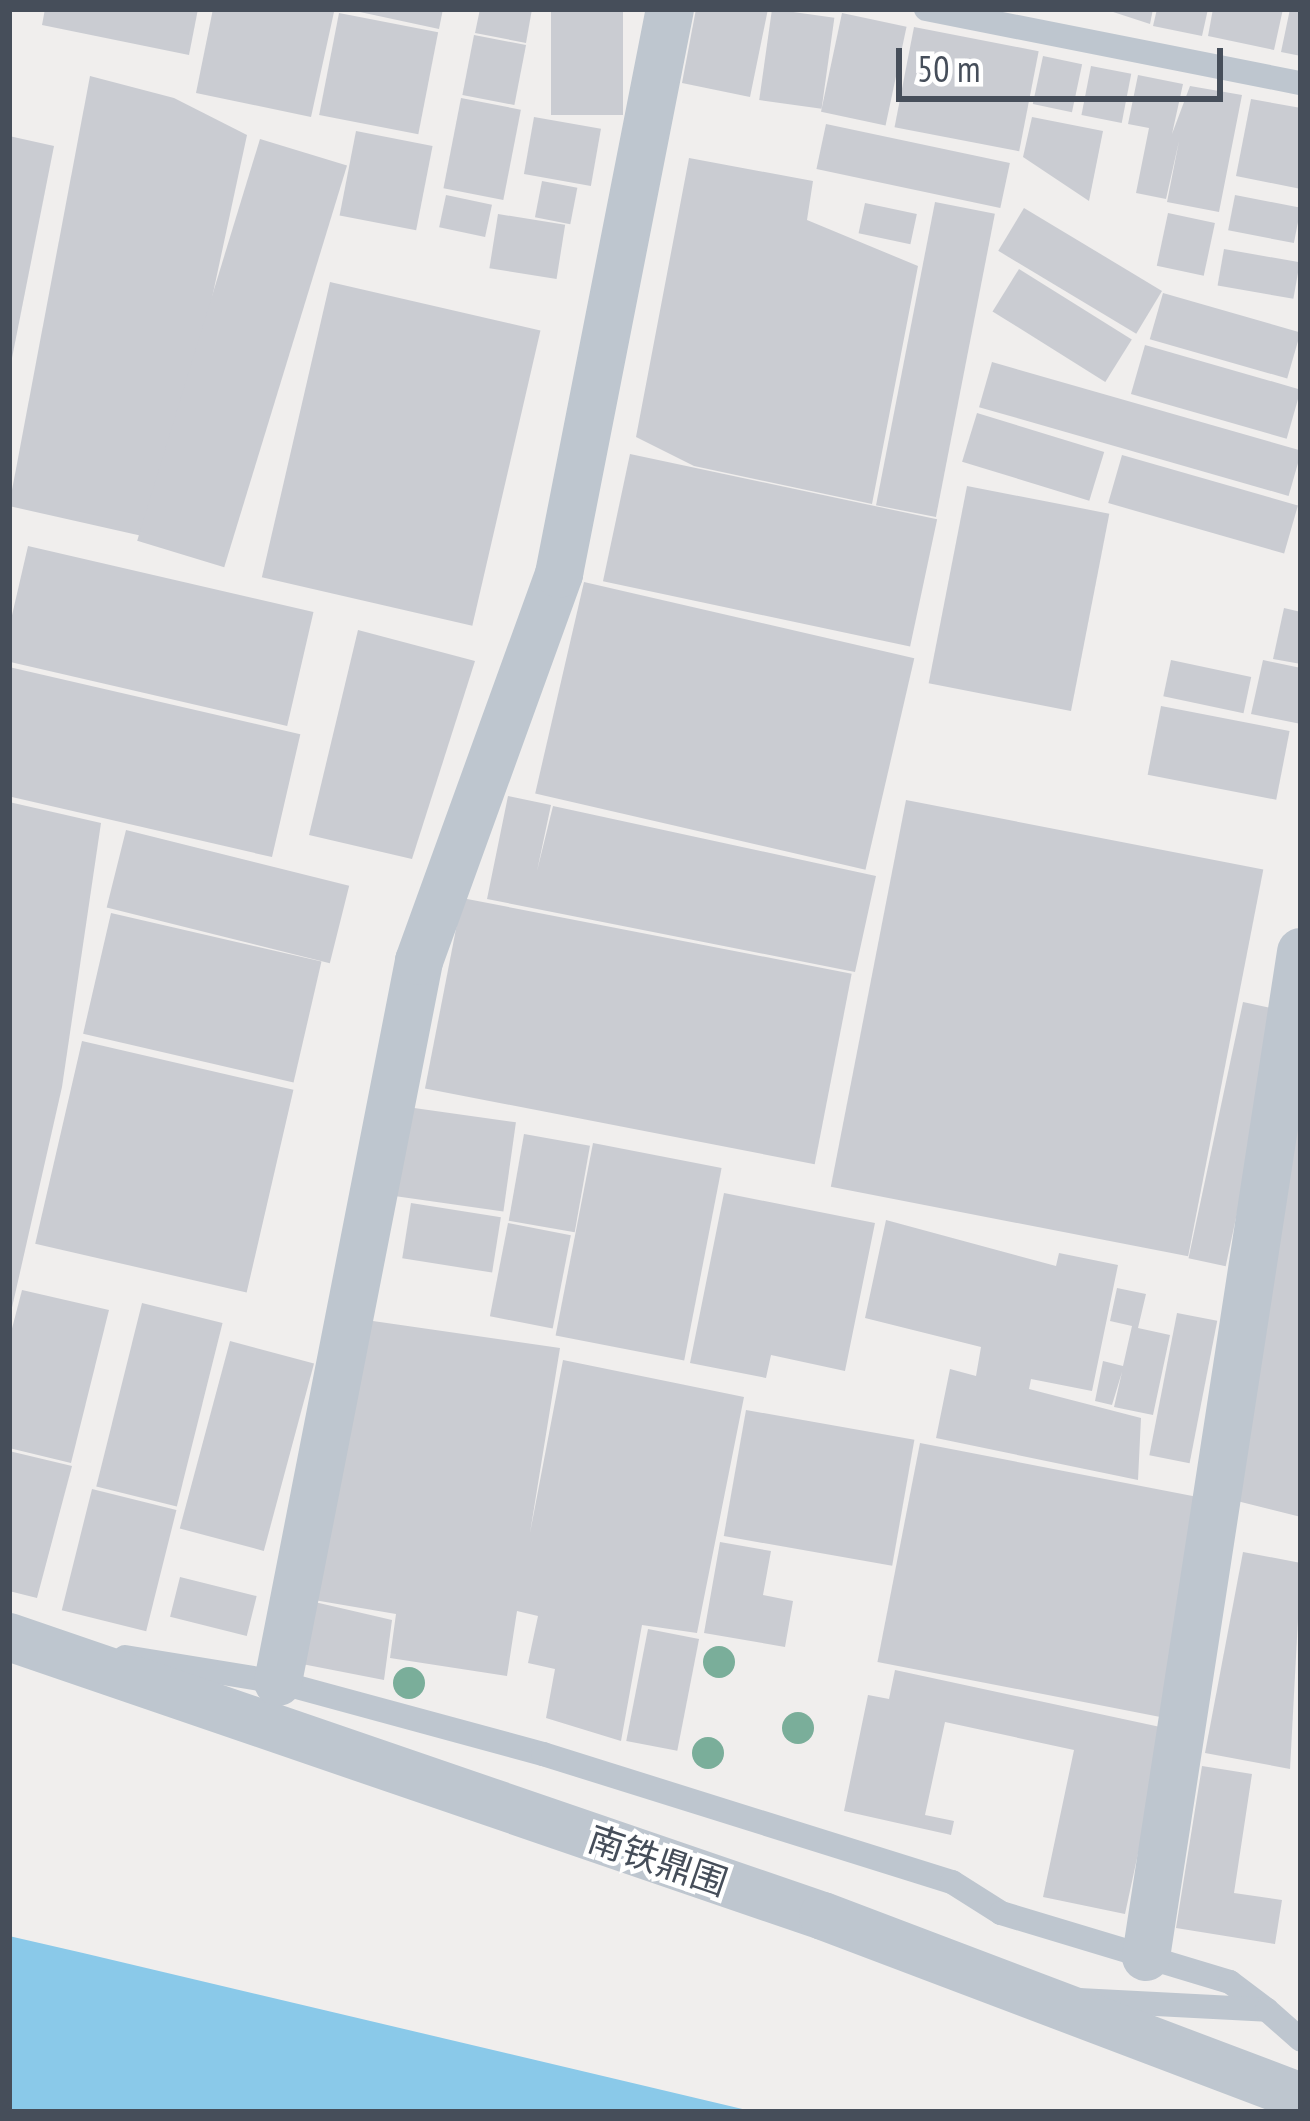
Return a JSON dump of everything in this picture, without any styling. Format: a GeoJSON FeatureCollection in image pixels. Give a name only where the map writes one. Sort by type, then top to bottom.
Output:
{"type":"FeatureCollection","features":[{"type":"Feature","properties":{"kind":"street"},"geometry":{"type":"LineString","coordinates":[[278,1682],[419,961],[559,574],[670,9]]}},
{"type":"Feature","properties":{"kind":"street"},"geometry":{"type":"LineString","coordinates":[[1146,1957],[1301,952]]}},
{"type":"Feature","properties":{"kind":"street","name":"南铁鼎围"},"geometry":{"type":"LineString","coordinates":[[10,1637],[1053,2003],[1301,2097]]}},
{"type":"Feature","properties":{"kind":"lane"},"geometry":{"type":"LineString","coordinates":[[926,9],[1301,83]]}},
{"type":"Feature","properties":{"kind":"lane"},"geometry":{"type":"LineString","coordinates":[[10,1637],[278,1682],[952,1882],[1001,1913],[1230,1982],[1301,2040]]}},
{"type":"Feature","properties":{"kind":"lane"},"geometry":{"type":"LineString","coordinates":[[1053,2003],[1267,2010]]}},
{"type":"Feature","properties":{"kind":"water"},"geometry":{"type":"Polygon","coordinates":[[[9,1936],[83,1953],[755,2112],[9,2112],[9,1936]]]}},
{"type":"Feature","properties":{"kind":"building"},"geometry":{"type":"Polygon","coordinates":[[[45,9],[198,9],[189,55],[42,25],[45,9]]]}},
{"type":"Feature","properties":{"kind":"building"},"geometry":{"type":"Polygon","coordinates":[[[213,9],[334,12],[311,117],[196,93],[213,9]]]}},
{"type":"Feature","properties":{"kind":"building"},"geometry":{"type":"Polygon","coordinates":[[[346,9],[443,9],[439,29],[346,9]]]}},
{"type":"Feature","properties":{"kind":"building"},"geometry":{"type":"Polygon","coordinates":[[[480,9],[532,9],[526,43],[475,33],[480,9]]]}},
{"type":"Feature","properties":{"kind":"building"},"geometry":{"type":"Polygon","coordinates":[[[551,9],[623,9],[623,115],[551,115],[551,9]]]}},
{"type":"Feature","properties":{"kind":"building"},"geometry":{"type":"Polygon","coordinates":[[[696,9],[768,9],[750,97],[682,83],[696,9]]]}},
{"type":"Feature","properties":{"kind":"building"},"geometry":{"type":"Polygon","coordinates":[[[772,9],[834,18],[822,109],[759,100],[772,9]]]}},
{"type":"Feature","properties":{"kind":"building"},"geometry":{"type":"Polygon","coordinates":[[[1104,9],[1153,9],[1150,24],[1104,9]]]}},
{"type":"Feature","properties":{"kind":"building"},"geometry":{"type":"Polygon","coordinates":[[[1157,9],[1208,9],[1202,36],[1153,26],[1157,9]]]}},
{"type":"Feature","properties":{"kind":"building"},"geometry":{"type":"Polygon","coordinates":[[[1213,9],[1283,9],[1274,50],[1208,36],[1213,9]]]}},
{"type":"Feature","properties":{"kind":"building"},"geometry":{"type":"Polygon","coordinates":[[[1290,9],[1301,9],[1301,56],[1281,52],[1290,9]]]}},
{"type":"Feature","properties":{"kind":"building"},"geometry":{"type":"Polygon","coordinates":[[[339,13],[438,32],[418,134],[319,115],[339,13]]]}},
{"type":"Feature","properties":{"kind":"building"},"geometry":{"type":"Polygon","coordinates":[[[842,13],[907,27],[886,126],[821,112],[842,13]]]}},
{"type":"Feature","properties":{"kind":"building"},"geometry":{"type":"Polygon","coordinates":[[[914,27],[1039,51],[1019,151],[895,127],[914,27]]]}},
{"type":"Feature","properties":{"kind":"building"},"geometry":{"type":"Polygon","coordinates":[[[474,35],[526,45],[514,105],[462,95],[474,35]]]}},
{"type":"Feature","properties":{"kind":"building"},"geometry":{"type":"Polygon","coordinates":[[[1043,56],[1082,64],[1072,112],[1033,104],[1043,56]]]}},
{"type":"Feature","properties":{"kind":"building"},"geometry":{"type":"Polygon","coordinates":[[[1091,66],[1131,74],[1122,123],[1081,115],[1091,66]]]}},
{"type":"Feature","properties":{"kind":"building"},"geometry":{"type":"Polygon","coordinates":[[[1138,75],[1183,84],[1172,134],[1190,86],[1242,95],[1219,212],[1167,202],[1179,141],[1166,199],[1136,193],[1149,128],[1128,124],[1138,75]]]}},
{"type":"Feature","properties":{"kind":"building"},"geometry":{"type":"Polygon","coordinates":[[[90,76],[174,98],[247,135],[160,540],[9,506],[90,76]]]}},
{"type":"Feature","properties":{"kind":"building"},"geometry":{"type":"Polygon","coordinates":[[[461,98],[521,110],[503,200],[443,188],[461,98]]]}},
{"type":"Feature","properties":{"kind":"building"},"geometry":{"type":"Polygon","coordinates":[[[1251,99],[1301,108],[1301,189],[1236,176],[1251,99]]]}},
{"type":"Feature","properties":{"kind":"building"},"geometry":{"type":"Polygon","coordinates":[[[534,117],[601,129],[591,186],[524,174],[534,117]]]}},
{"type":"Feature","properties":{"kind":"building"},"geometry":{"type":"Polygon","coordinates":[[[1032,117],[1103,131],[1089,201],[1023,157],[1032,117]]]}},
{"type":"Feature","properties":{"kind":"building"},"geometry":{"type":"Polygon","coordinates":[[[826,124],[1010,163],[1000,208],[816,169],[826,124]]]}},
{"type":"Feature","properties":{"kind":"building"},"geometry":{"type":"Polygon","coordinates":[[[356,131],[433,146],[416,230],[340,215],[356,131]]]}},
{"type":"Feature","properties":{"kind":"building"},"geometry":{"type":"Polygon","coordinates":[[[9,136],[54,146],[11,363],[9,362],[9,136]]]}},
{"type":"Feature","properties":{"kind":"building"},"geometry":{"type":"Polygon","coordinates":[[[260,139],[347,166],[224,567],[137,541],[260,139]]]}},
{"type":"Feature","properties":{"kind":"building"},"geometry":{"type":"Polygon","coordinates":[[[689,158],[813,181],[807,220],[918,266],[872,504],[694,466],[636,437],[689,158]]]}},
{"type":"Feature","properties":{"kind":"building"},"geometry":{"type":"Polygon","coordinates":[[[542,181],[577,188],[570,224],[535,217],[542,181]]]}},
{"type":"Feature","properties":{"kind":"building"},"geometry":{"type":"Polygon","coordinates":[[[446,195],[492,205],[485,237],[439,227],[446,195]]]}},
{"type":"Feature","properties":{"kind":"building"},"geometry":{"type":"Polygon","coordinates":[[[1235,195],[1301,208],[1294,243],[1228,230],[1235,195]]]}},
{"type":"Feature","properties":{"kind":"building"},"geometry":{"type":"Polygon","coordinates":[[[935,202],[995,214],[936,517],[876,505],[935,202]]]}},
{"type":"Feature","properties":{"kind":"building"},"geometry":{"type":"Polygon","coordinates":[[[865,203],[917,214],[910,244],[859,233],[865,203]]]}},
{"type":"Feature","properties":{"kind":"building"},"geometry":{"type":"Polygon","coordinates":[[[1024,208],[1162,291],[1136,334],[998,251],[1024,208]]]}},
{"type":"Feature","properties":{"kind":"building"},"geometry":{"type":"Polygon","coordinates":[[[1168,213],[1215,223],[1204,276],[1157,266],[1168,213]]]}},
{"type":"Feature","properties":{"kind":"building"},"geometry":{"type":"Polygon","coordinates":[[[498,214],[565,225],[557,279],[489,268],[498,214]]]}},
{"type":"Feature","properties":{"kind":"building"},"geometry":{"type":"Polygon","coordinates":[[[1224,249],[1300,262],[1293,299],[1218,285],[1224,249]]]}},
{"type":"Feature","properties":{"kind":"building"},"geometry":{"type":"Polygon","coordinates":[[[1019,269],[1132,339],[1105,382],[993,311],[1019,269]]]}},
{"type":"Feature","properties":{"kind":"building"},"geometry":{"type":"Polygon","coordinates":[[[330,282],[540,331],[472,626],[262,577],[330,282]]]}},
{"type":"Feature","properties":{"kind":"building"},"geometry":{"type":"Polygon","coordinates":[[[1163,293],[1300,332],[1287,379],[1150,339],[1163,293]]]}},
{"type":"Feature","properties":{"kind":"building"},"geometry":{"type":"Polygon","coordinates":[[[1145,345],[1301,390],[1287,439],[1131,394],[1145,345]]]}},
{"type":"Feature","properties":{"kind":"building"},"geometry":{"type":"Polygon","coordinates":[[[992,362],[1301,451],[1289,496],[979,407],[992,362]]]}},
{"type":"Feature","properties":{"kind":"building"},"geometry":{"type":"Polygon","coordinates":[[[977,413],[1104,452],[1089,501],[962,462],[977,413]]]}},
{"type":"Feature","properties":{"kind":"building"},"geometry":{"type":"Polygon","coordinates":[[[630,454],[937,519],[910,646],[603,581],[630,454]]]}},
{"type":"Feature","properties":{"kind":"building"},"geometry":{"type":"Polygon","coordinates":[[[1122,455],[1298,505],[1284,554],[1108,503],[1122,455]]]}},
{"type":"Feature","properties":{"kind":"building"},"geometry":{"type":"Polygon","coordinates":[[[967,486],[1109,514],[1071,711],[929,683],[967,486]]]}},
{"type":"Feature","properties":{"kind":"building"},"geometry":{"type":"Polygon","coordinates":[[[28,546],[313,612],[287,726],[9,662],[9,628],[28,546]]]}},
{"type":"Feature","properties":{"kind":"building"},"geometry":{"type":"Polygon","coordinates":[[[584,582],[914,658],[865,870],[535,793],[584,582]]]}},
{"type":"Feature","properties":{"kind":"building"},"geometry":{"type":"Polygon","coordinates":[[[1284,608],[1301,612],[1301,664],[1273,659],[1284,608]]]}},
{"type":"Feature","properties":{"kind":"building"},"geometry":{"type":"Polygon","coordinates":[[[358,630],[475,661],[412,859],[309,835],[358,630]]]}},
{"type":"Feature","properties":{"kind":"building"},"geometry":{"type":"Polygon","coordinates":[[[1171,660],[1251,677],[1244,713],[1163,696],[1171,660]]]}},
{"type":"Feature","properties":{"kind":"building"},"geometry":{"type":"Polygon","coordinates":[[[1263,660],[1301,668],[1301,724],[1251,714],[1263,660]]]}},
{"type":"Feature","properties":{"kind":"building"},"geometry":{"type":"Polygon","coordinates":[[[9,667],[300,734],[272,857],[9,796],[9,667]]]}},
{"type":"Feature","properties":{"kind":"building"},"geometry":{"type":"Polygon","coordinates":[[[1161,706],[1290,731],[1276,800],[1148,775],[1161,706]]]}},
{"type":"Feature","properties":{"kind":"building"},"geometry":{"type":"Polygon","coordinates":[[[508,796],[551,805],[537,871],[553,806],[876,876],[855,972],[487,899],[508,796]]]}},
{"type":"Feature","properties":{"kind":"building"},"geometry":{"type":"Polygon","coordinates":[[[906,800],[1263,869],[1188,1256],[831,1187],[906,800]]]}},
{"type":"Feature","properties":{"kind":"building"},"geometry":{"type":"Polygon","coordinates":[[[9,802],[101,823],[62,1087],[11,1312],[9,802]]]}},
{"type":"Feature","properties":{"kind":"building"},"geometry":{"type":"Polygon","coordinates":[[[126,830],[349,886],[330,963],[107,908],[126,830]]]}},
{"type":"Feature","properties":{"kind":"building"},"geometry":{"type":"Polygon","coordinates":[[[462,898],[852,974],[815,1164],[425,1088],[462,898]]]}},
{"type":"Feature","properties":{"kind":"building"},"geometry":{"type":"Polygon","coordinates":[[[111,913],[321,962],[294,1082],[83,1034],[111,913]]]}},
{"type":"Feature","properties":{"kind":"building"},"geometry":{"type":"Polygon","coordinates":[[[1243,1002],[1280,1010],[1226,1266],[1189,1258],[1243,1002]]]}},
{"type":"Feature","properties":{"kind":"building"},"geometry":{"type":"Polygon","coordinates":[[[82,1041],[293,1090],[247,1292],[35,1244],[82,1041]]]}},
{"type":"Feature","properties":{"kind":"building"},"geometry":{"type":"Polygon","coordinates":[[[1301,1086],[1301,1517],[1237,1501],[1301,1086]]]}},
{"type":"Feature","properties":{"kind":"building"},"geometry":{"type":"Polygon","coordinates":[[[407,1107],[516,1122],[503,1211],[394,1196],[407,1107]]]}},
{"type":"Feature","properties":{"kind":"building"},"geometry":{"type":"Polygon","coordinates":[[[524,1134],[590,1146],[575,1232],[509,1221],[524,1134]]]}},
{"type":"Feature","properties":{"kind":"building"},"geometry":{"type":"Polygon","coordinates":[[[593,1143],[722,1168],[684,1360],[556,1335],[593,1143]]]}},
{"type":"Feature","properties":{"kind":"building"},"geometry":{"type":"Polygon","coordinates":[[[724,1193],[875,1223],[845,1371],[771,1355],[766,1378],[690,1363],[724,1193]]]}},
{"type":"Feature","properties":{"kind":"building"},"geometry":{"type":"Polygon","coordinates":[[[411,1203],[501,1217],[492,1273],[402,1258],[411,1203]]]}},
{"type":"Feature","properties":{"kind":"building"},"geometry":{"type":"Polygon","coordinates":[[[886,1220],[1056,1266],[1059,1253],[1118,1265],[1092,1391],[1031,1379],[1029,1389],[1141,1418],[1138,1480],[936,1438],[950,1369],[976,1376],[981,1347],[865,1318],[886,1220]]]}},
{"type":"Feature","properties":{"kind":"building"},"geometry":{"type":"Polygon","coordinates":[[[508,1223],[571,1235],[553,1328],[490,1316],[508,1223]]]}},
{"type":"Feature","properties":{"kind":"building"},"geometry":{"type":"Polygon","coordinates":[[[1117,1288],[1146,1294],[1138,1328],[1170,1335],[1153,1415],[1114,1407],[1122,1372],[1112,1405],[1095,1401],[1103,1361],[1123,1366],[1132,1326],[1110,1321],[1117,1288]]]}},
{"type":"Feature","properties":{"kind":"building"},"geometry":{"type":"Polygon","coordinates":[[[22,1290],[109,1310],[71,1463],[9,1448],[9,1340],[22,1290]]]}},
{"type":"Feature","properties":{"kind":"building"},"geometry":{"type":"Polygon","coordinates":[[[142,1303],[223,1323],[177,1506],[96,1486],[142,1303]]]}},
{"type":"Feature","properties":{"kind":"building"},"geometry":{"type":"Polygon","coordinates":[[[1177,1313],[1217,1321],[1190,1463],[1149,1455],[1177,1313]]]}},
{"type":"Feature","properties":{"kind":"building"},"geometry":{"type":"Polygon","coordinates":[[[359,1319],[560,1348],[530,1533],[563,1360],[744,1397],[697,1633],[642,1625],[621,1741],[546,1718],[555,1669],[528,1663],[538,1616],[517,1611],[507,1676],[390,1658],[396,1614],[314,1600],[359,1319]]]}},
{"type":"Feature","properties":{"kind":"building"},"geometry":{"type":"Polygon","coordinates":[[[230,1341],[314,1364],[264,1551],[180,1528],[230,1341]]]}},
{"type":"Feature","properties":{"kind":"building"},"geometry":{"type":"Polygon","coordinates":[[[746,1410],[914,1440],[892,1566],[724,1536],[746,1410]]]}},
{"type":"Feature","properties":{"kind":"building"},"geometry":{"type":"Polygon","coordinates":[[[920,1443],[1211,1499],[1168,1718],[877,1662],[920,1443]]]}},
{"type":"Feature","properties":{"kind":"building"},"geometry":{"type":"Polygon","coordinates":[[[9,1451],[72,1466],[37,1598],[9,1591],[9,1451]]]}},
{"type":"Feature","properties":{"kind":"building"},"geometry":{"type":"Polygon","coordinates":[[[92,1489],[176,1510],[146,1631],[62,1610],[92,1489]]]}},
{"type":"Feature","properties":{"kind":"building"},"geometry":{"type":"Polygon","coordinates":[[[720,1542],[771,1551],[763,1595],[793,1601],[785,1647],[704,1633],[720,1542]]]}},
{"type":"Feature","properties":{"kind":"building"},"geometry":{"type":"Polygon","coordinates":[[[1243,1552],[1301,1563],[1290,1769],[1205,1753],[1243,1552]]]}},
{"type":"Feature","properties":{"kind":"building"},"geometry":{"type":"Polygon","coordinates":[[[180,1577],[257,1596],[247,1636],[170,1617],[180,1577]]]}},
{"type":"Feature","properties":{"kind":"building"},"geometry":{"type":"Polygon","coordinates":[[[306,1600],[392,1620],[384,1680],[302,1664],[306,1600]]]}},
{"type":"Feature","properties":{"kind":"building"},"geometry":{"type":"Polygon","coordinates":[[[648,1629],[699,1639],[677,1751],[626,1741],[648,1629]]]}},
{"type":"Feature","properties":{"kind":"building"},"geometry":{"type":"Polygon","coordinates":[[[895,1670],[1165,1728],[1125,1914],[1043,1897],[1074,1750],[945,1722],[925,1815],[954,1821],[951,1835],[844,1811],[868,1695],[889,1699],[895,1670]]]}},
{"type":"Feature","properties":{"kind":"building"},"geometry":{"type":"Polygon","coordinates":[[[1202,1766],[1252,1774],[1234,1893],[1282,1900],[1275,1944],[1176,1928],[1202,1766]]]}}]}
